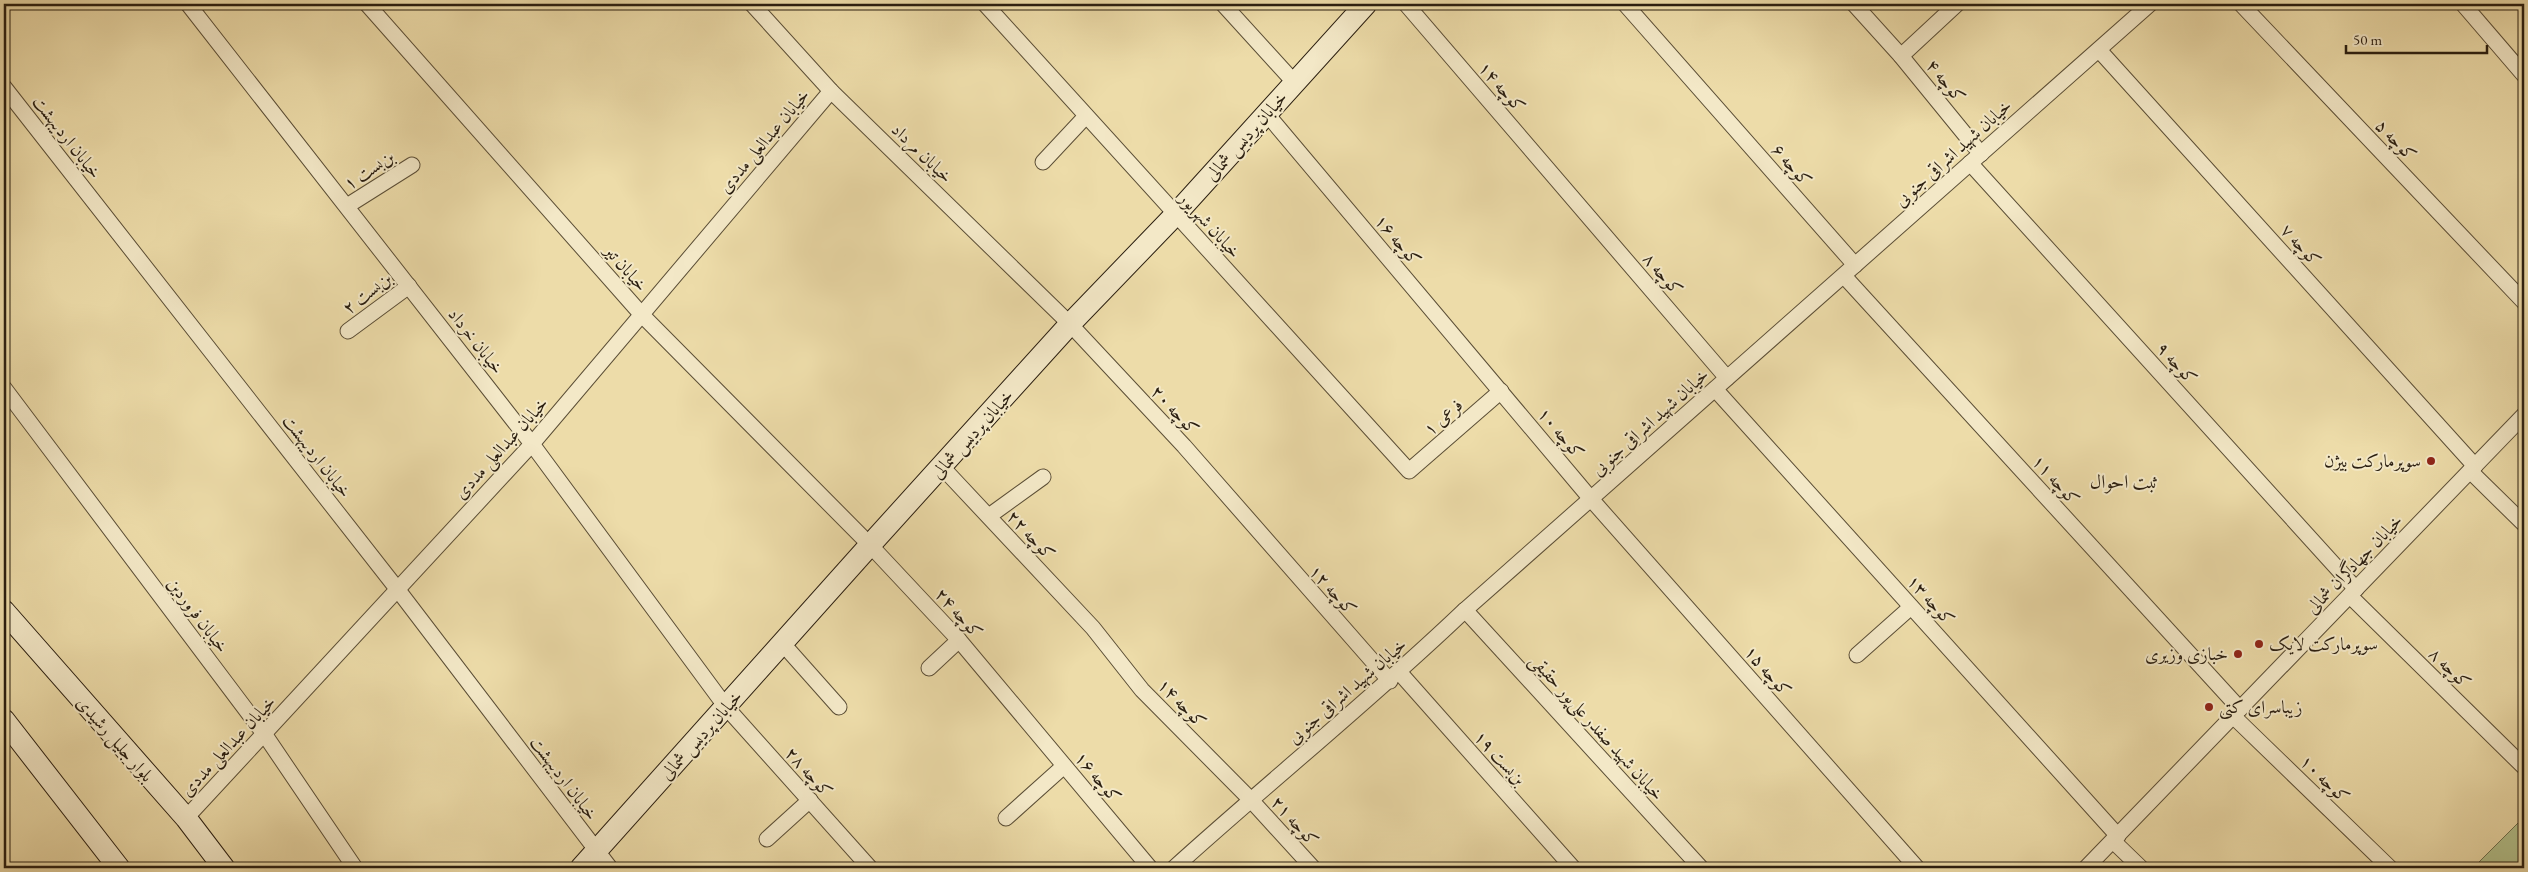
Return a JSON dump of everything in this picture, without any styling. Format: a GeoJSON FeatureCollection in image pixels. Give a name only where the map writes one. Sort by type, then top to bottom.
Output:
{"type":"FeatureCollection","features":[{"type":"Feature","properties":{"kind":"street","name":"خیابان خرداد"},"geometry":{"type":"LineString","coordinates":[[188,4],[532,444],[726,708]]}},
{"type":"Feature","properties":{"kind":"street","name":"خیابان تیر"},"geometry":{"type":"LineString","coordinates":[[367,4],[642,315],[870,545]]}},
{"type":"Feature","properties":{"kind":"street","name":"خیابان مرداد"},"geometry":{"type":"LineString","coordinates":[[752,4],[831,91],[1070,324]]}},
{"type":"Feature","properties":{"kind":"street","name":"خیابان شهریور"},"geometry":{"type":"LineString","coordinates":[[985,4],[1408,471]]}},
{"type":"Feature","properties":{"kind":"street"},"geometry":{"type":"LineString","coordinates":[[1223,4],[1294,82]]}},
{"type":"Feature","properties":{"kind":"street","name":"خیابان پردیس شمالی"},"geometry":{"type":"LineString","coordinates":[[581,868],[1070,324],[1175,215],[1366,4]]}},
{"type":"Feature","properties":{"kind":"street","name":"کوچه ۱۴"},"geometry":{"type":"LineString","coordinates":[[1406,4],[1570,194]]}},
{"type":"Feature","properties":{"kind":"street","name":"کوچه ۶"},"geometry":{"type":"LineString","coordinates":[[1625,4],[1855,265]]}},
{"type":"Feature","properties":{"kind":"street"},"geometry":{"type":"LineString","coordinates":[[1854,4],[1901,56],[1957,4]]}},
{"type":"Feature","properties":{"kind":"street","name":"خیابان شهید اشراقی جنوبی"},"geometry":{"type":"LineString","coordinates":[[1174,868],[1250,799],[1395,677],[1466,610],[2150,4]]}},
{"type":"Feature","properties":{"kind":"street","name":"کوچه ۵"},"geometry":{"type":"LineString","coordinates":[[2241,4],[2524,302]]}},
{"type":"Feature","properties":{"kind":"street"},"geometry":{"type":"LineString","coordinates":[[2463,4],[2524,74]]}},
{"type":"Feature","properties":{"kind":"street","name":"کوچه ۷"},"geometry":{"type":"LineString","coordinates":[[2098,50],[2472,468]]}},
{"type":"Feature","properties":{"kind":"street","name":"کوچه ۴"},"geometry":{"type":"LineString","coordinates":[[1901,56],[1976,158]]}},
{"type":"Feature","properties":{"kind":"street","name":"خیابان اردیبهشت"},"geometry":{"type":"LineString","coordinates":[[4,87],[398,590],[610,868]]}},
{"type":"Feature","properties":{"kind":"street","name":"خیابان عبدالعلی مددی"},"geometry":{"type":"LineString","coordinates":[[186,818],[265,735],[532,444],[831,91]]}},
{"type":"Feature","properties":{"kind":"street","name":"کوچه ۱۶"},"geometry":{"type":"LineString","coordinates":[[1266,113],[1501,391]]}},
{"type":"Feature","properties":{"kind":"street"},"geometry":{"type":"LineString","coordinates":[[1043,162],[1086,116]]}},
{"type":"Feature","properties":{"kind":"street","name":"کوچه ۹"},"geometry":{"type":"LineString","coordinates":[[1976,158],[2353,592]]}},
{"type":"Feature","properties":{"kind":"street","name":"بن‌بست ۱"},"geometry":{"type":"LineString","coordinates":[[347,206],[412,165]]}},
{"type":"Feature","properties":{"kind":"street","name":"کوچه ۸"},"geometry":{"type":"LineString","coordinates":[[1570,194],[1727,378]]}},
{"type":"Feature","properties":{"kind":"street","name":"کوچه ۱۱"},"geometry":{"type":"LineString","coordinates":[[1844,276],[2237,713]]}},
{"type":"Feature","properties":{"kind":"street","name":"بن‌بست ۲"},"geometry":{"type":"LineString","coordinates":[[348,331],[409,286]]}},
{"type":"Feature","properties":{"kind":"street","name":"کوچه ۲۰"},"geometry":{"type":"LineString","coordinates":[[1070,324],[1184,446],[1249,523]]}},
{"type":"Feature","properties":{"kind":"street","name":"خیابان فروردین"},"geometry":{"type":"LineString","coordinates":[[4,388],[265,735],[355,868]]}},
{"type":"Feature","properties":{"kind":"street","name":"کوچه ۱۳"},"geometry":{"type":"LineString","coordinates":[[1715,389],[1911,606],[2115,838]]}},
{"type":"Feature","properties":{"kind":"street","name":"فرعی ۱"},"geometry":{"type":"LineString","coordinates":[[1408,471],[1501,391]]}},
{"type":"Feature","properties":{"kind":"street","name":"کوچه ۱۰"},"geometry":{"type":"LineString","coordinates":[[1501,391],[1591,499]]}},
{"type":"Feature","properties":{"kind":"street","name":"خیابان جهادگران شمالی"},"geometry":{"type":"LineString","coordinates":[[2086,868],[2524,415]]}},
{"type":"Feature","properties":{"kind":"street","name":"کوچه ۲۲"},"geometry":{"type":"LineString","coordinates":[[942,467],[1093,628]]}},
{"type":"Feature","properties":{"kind":"street"},"geometry":{"type":"LineString","coordinates":[[2472,468],[2524,524]]}},
{"type":"Feature","properties":{"kind":"street"},"geometry":{"type":"LineString","coordinates":[[989,516],[1043,477]]}},
{"type":"Feature","properties":{"kind":"street","name":"کوچه ۱۵"},"geometry":{"type":"LineString","coordinates":[[1591,499],[1917,868]]}},
{"type":"Feature","properties":{"kind":"street","name":"کوچه ۱۲"},"geometry":{"type":"LineString","coordinates":[[1249,523],[1395,677]]}},
{"type":"Feature","properties":{"kind":"street","name":"کوچه ۲۴"},"geometry":{"type":"LineString","coordinates":[[870,545],[958,640],[1018,709]]}},
{"type":"Feature","properties":{"kind":"street","name":"کوچه ۸"},"geometry":{"type":"LineString","coordinates":[[2353,592],[2524,767]]}},
{"type":"Feature","properties":{"kind":"street"},"geometry":{"type":"LineString","coordinates":[[1857,655],[1911,606]]}},
{"type":"Feature","properties":{"kind":"street","name":"خیابان شهید صفدر علی‌پور حقیقی"},"geometry":{"type":"LineString","coordinates":[[1466,610],[1702,868]]}},
{"type":"Feature","properties":{"kind":"street","name":"بلوار جلیل رشیدی"},"geometry":{"type":"LineString","coordinates":[[4,611],[186,818],[224,868]]}},
{"type":"Feature","properties":{"kind":"street","name":"کوچه ۱۴"},"geometry":{"type":"LineString","coordinates":[[1093,628],[1142,690],[1250,799]]}},
{"type":"Feature","properties":{"kind":"street"},"geometry":{"type":"LineString","coordinates":[[929,668],[958,640]]}},
{"type":"Feature","properties":{"kind":"street"},"geometry":{"type":"LineString","coordinates":[[783,644],[839,707]]}},
{"type":"Feature","properties":{"kind":"street","name":"بن‌بست ۱۹"},"geometry":{"type":"LineString","coordinates":[[1395,677],[1573,868]]}},
{"type":"Feature","properties":{"kind":"street","name":"کوچه ۲۸"},"geometry":{"type":"LineString","coordinates":[[726,708],[867,865]]}},
{"type":"Feature","properties":{"kind":"street","name":"کوچه ۱۶"},"geometry":{"type":"LineString","coordinates":[[1018,709],[1150,868]]}},
{"type":"Feature","properties":{"kind":"street","name":"کوچه ۱۰"},"geometry":{"type":"LineString","coordinates":[[2237,713],[2390,868]]}},
{"type":"Feature","properties":{"kind":"street"},"geometry":{"type":"LineString","coordinates":[[4,720],[119,868]]}},
{"type":"Feature","properties":{"kind":"street"},"geometry":{"type":"LineString","coordinates":[[1006,818],[1064,766]]}},
{"type":"Feature","properties":{"kind":"street","name":"کوچه ۲۱"},"geometry":{"type":"LineString","coordinates":[[1250,799],[1313,868]]}},
{"type":"Feature","properties":{"kind":"street"},"geometry":{"type":"LineString","coordinates":[[767,838],[810,800]]}},
{"type":"Feature","properties":{"kind":"street"},"geometry":{"type":"LineString","coordinates":[[2115,838],[2141,868]]}},
{"type":"Feature","properties":{"kind":"green space"},"geometry":{"type":"Polygon","coordinates":[[[2524,817],[2524,868],[2473,868],[2524,817]]]}},
{"type":"Feature","properties":{"kind":"place","name":"سوپرمارکت بیژن"},"geometry":{"type":"Point","coordinates":[2431,461]}},
{"type":"Feature","properties":{"kind":"place","name":"سوپرمارکت لایک"},"geometry":{"type":"Point","coordinates":[2259,644]}},
{"type":"Feature","properties":{"kind":"place","name":"خبازی وزیری"},"geometry":{"type":"Point","coordinates":[2238,654]}},
{"type":"Feature","properties":{"kind":"place","name":"زیباسرای کتی"},"geometry":{"type":"Point","coordinates":[2209,707]}},
{"type":"Feature","properties":{"kind":"district","name":"ثبت احوال"},"geometry":{"type":"Point","coordinates":[2124,481]}}]}
